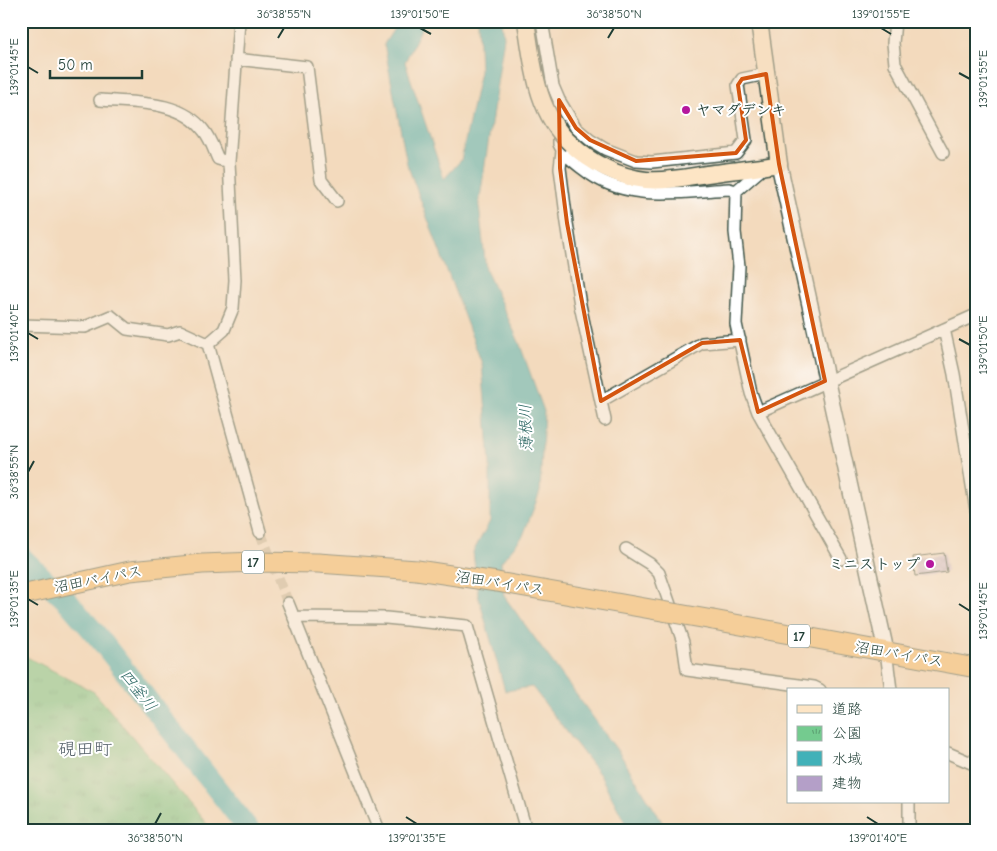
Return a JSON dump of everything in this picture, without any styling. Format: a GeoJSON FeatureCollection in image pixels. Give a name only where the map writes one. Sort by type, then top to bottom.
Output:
{"type":"FeatureCollection","features":[{"type":"Feature","properties":{"kind":"highway","name":"沼田バイパス"},"geometry":{"type":"LineString","coordinates":[[21,595],[130,571],[202,564],[256,562],[318,563],[417,570],[497,582],[976,668]]}},
{"type":"Feature","properties":{"kind":"main road"},"geometry":{"type":"LineString","coordinates":[[526,21],[539,95],[566,148],[621,174],[646,180],[669,179],[772,165],[766,74],[759,21]]}},
{"type":"Feature","properties":{"kind":"street"},"geometry":{"type":"LineString","coordinates":[[208,344],[224,330],[233,308],[235,280],[229,162],[239,21]]}},
{"type":"Feature","properties":{"kind":"street"},"geometry":{"type":"LineString","coordinates":[[542,21],[553,86],[576,128],[605,150],[636,161],[652,162],[736,153],[746,140],[738,85],[742,79],[766,74]]}},
{"type":"Feature","properties":{"kind":"street"},"geometry":{"type":"LineString","coordinates":[[894,21],[893,43],[895,64],[942,153]]}},
{"type":"Feature","properties":{"kind":"street"},"geometry":{"type":"LineString","coordinates":[[236,59],[307,67],[321,180],[337,202]]}},
{"type":"Feature","properties":{"kind":"street"},"geometry":{"type":"LineString","coordinates":[[100,100],[167,107],[190,116],[205,131],[218,159],[229,162]]}},
{"type":"Feature","properties":{"kind":"street"},"geometry":{"type":"LineString","coordinates":[[559,100],[559,144],[566,148],[589,174],[604,182],[636,192],[658,194],[729,189],[736,191]]}},
{"type":"Feature","properties":{"kind":"street"},"geometry":{"type":"LineString","coordinates":[[566,148],[560,168],[567,223],[580,305],[604,420]]}},
{"type":"Feature","properties":{"kind":"street"},"geometry":{"type":"LineString","coordinates":[[736,191],[772,165],[825,381],[886,651],[891,688]]}},
{"type":"Feature","properties":{"kind":"street"},"geometry":{"type":"LineString","coordinates":[[736,191],[735,232],[738,266],[736,324],[751,393],[758,412],[841,559]]}},
{"type":"Feature","properties":{"kind":"street"},"geometry":{"type":"LineString","coordinates":[[758,412],[976,315]]}},
{"type":"Feature","properties":{"kind":"street"},"geometry":{"type":"LineString","coordinates":[[21,325],[86,327],[111,316],[127,329],[168,335],[180,331],[208,344],[260,532]]}},
{"type":"Feature","properties":{"kind":"street"},"geometry":{"type":"LineString","coordinates":[[944,329],[954,374],[976,510]]}},
{"type":"Feature","properties":{"kind":"street"},"geometry":{"type":"LineString","coordinates":[[600,402],[702,343],[740,340]]}},
{"type":"Feature","properties":{"kind":"street"},"geometry":{"type":"LineString","coordinates":[[626,549],[650,564],[659,573],[683,642],[687,670],[816,688]]}},
{"type":"Feature","properties":{"kind":"street"},"geometry":{"type":"LineString","coordinates":[[288,603],[379,830]]}},
{"type":"Feature","properties":{"kind":"street"},"geometry":{"type":"LineString","coordinates":[[294,617],[386,618],[467,626],[526,830]]}},
{"type":"Feature","properties":{"kind":"street"},"geometry":{"type":"LineString","coordinates":[[950,754],[976,765]]}},
{"type":"Feature","properties":{"kind":"street"},"geometry":{"type":"LineString","coordinates":[[909,830],[910,804]]}},
{"type":"Feature","properties":{"kind":"highlighted area"},"geometry":{"type":"Polygon","coordinates":[[[766,74],[779,164],[825,381],[758,412],[740,340],[702,343],[601,401],[567,223],[560,168],[559,100],[576,128],[590,140],[636,161],[736,153],[746,140],[738,85],[742,79],[766,74]]]}},
{"type":"Feature","properties":{"kind":"green space"},"geometry":{"type":"Polygon","coordinates":[[[21,654],[94,692],[212,830],[21,830],[21,654]]]}},
{"type":"Feature","properties":{"kind":"water","name":"薄根川"},"geometry":{"type":"Polygon","coordinates":[[[399,21],[425,21],[405,62],[444,179],[461,160],[480,71],[478,21],[502,21],[504,37],[479,205],[486,270],[519,342],[544,411],[540,492],[523,536],[501,562],[504,596],[620,754],[667,830],[629,830],[600,775],[532,687],[505,691],[478,595],[473,552],[490,521],[490,464],[482,364],[407,164],[384,44],[399,21]]]}},
{"type":"Feature","properties":{"kind":"building","name":"ミニストップ"},"geometry":{"type":"Polygon","coordinates":[[[944,553],[947,572],[915,576],[913,557],[944,553]]]}},
{"type":"Feature","properties":{"kind":"waterway","name":"四釜川"},"geometry":{"type":"LineString","coordinates":[[21,557],[69,603],[99,638],[249,830]]}},
{"type":"Feature","properties":{"kind":"tunnel"},"geometry":{"type":"LineString","coordinates":[[260,532],[288,603]]}},
{"type":"Feature","properties":{"kind":"place","name":"ヤマダデンキ"},"geometry":{"type":"Point","coordinates":[686,110]}},
{"type":"Feature","properties":{"kind":"place","name":"ミニストップ"},"geometry":{"type":"Point","coordinates":[930,564]}},
{"type":"Feature","properties":{"kind":"district","name":"硯田町"},"geometry":{"type":"Point","coordinates":[85,749]}}]}
